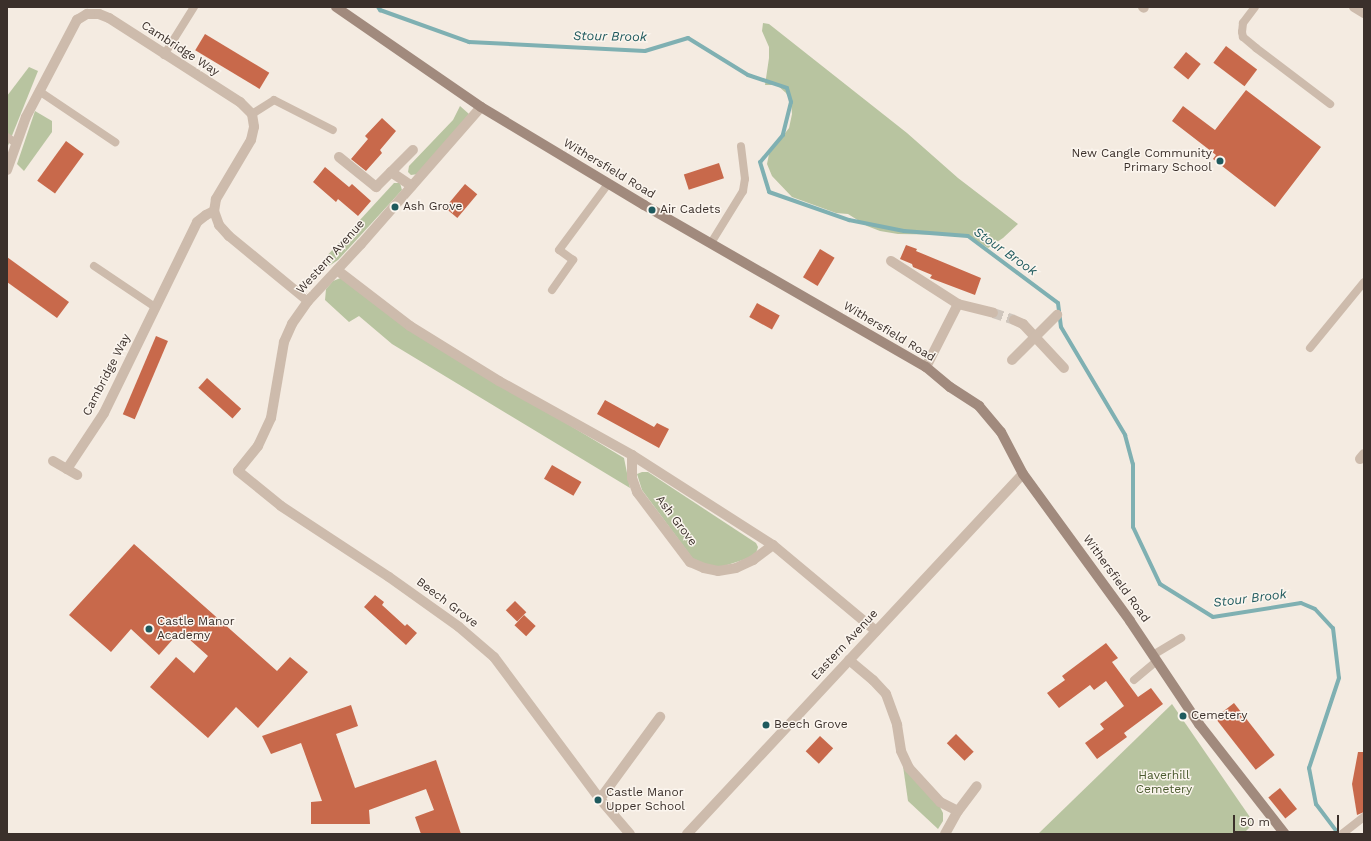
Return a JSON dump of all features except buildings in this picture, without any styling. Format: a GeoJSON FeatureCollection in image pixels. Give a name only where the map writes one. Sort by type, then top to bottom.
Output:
{"type":"FeatureCollection","features":[{"type":"Feature","properties":{"kind":"street"},"geometry":{"type":"LineString","coordinates":[[1354,7],[1364,14]]}},
{"type":"Feature","properties":{"kind":"street","name":"Withersfield Road"},"geometry":{"type":"LineString","coordinates":[[340,8],[481,107],[608,184],[926,367],[950,387],[979,406],[1001,432],[1023,474],[1155,658],[1199,724],[1285,834]]}},
{"type":"Feature","properties":{"kind":"street","name":"Cambridge Way"},"geometry":{"type":"LineString","coordinates":[[7,170],[26,117],[68,35],[83,11],[99,14],[109,18],[240,102],[252,114]]}},
{"type":"Feature","properties":{"kind":"street","name":"Western Avenue"},"geometry":{"type":"LineString","coordinates":[[238,471],[258,446],[271,418],[284,342],[292,324],[308,301],[481,107]]}},
{"type":"Feature","properties":{"kind":"street"},"geometry":{"type":"LineString","coordinates":[[252,114],[254,126],[251,140],[216,199],[214,211],[219,225],[229,236],[308,301]]}},
{"type":"Feature","properties":{"kind":"street"},"geometry":{"type":"LineString","coordinates":[[339,157],[376,188],[413,150]]}},
{"type":"Feature","properties":{"kind":"street"},"geometry":{"type":"LineString","coordinates":[[391,172],[412,186]]}},
{"type":"Feature","properties":{"kind":"street","name":"Cambridge Way"},"geometry":{"type":"LineString","coordinates":[[67,469],[104,413],[197,222],[214,211]]}},
{"type":"Feature","properties":{"kind":"street"},"geometry":{"type":"LineString","coordinates":[[891,261],[958,304],[993,313]]}},
{"type":"Feature","properties":{"kind":"street","name":"Ash Grove"},"geometry":{"type":"LineString","coordinates":[[337,270],[410,326],[499,381],[632,455],[773,545],[876,631]]}},
{"type":"Feature","properties":{"kind":"street"},"geometry":{"type":"LineString","coordinates":[[926,367],[958,304]]}},
{"type":"Feature","properties":{"kind":"street"},"geometry":{"type":"LineString","coordinates":[[1012,360],[1057,315]]}},
{"type":"Feature","properties":{"kind":"street"},"geometry":{"type":"LineString","coordinates":[[1014,320],[1023,324],[1064,368]]}},
{"type":"Feature","properties":{"kind":"street","name":"Ash Grove"},"geometry":{"type":"LineString","coordinates":[[632,455],[632,478],[637,492],[690,562],[704,568],[718,571],[736,568],[753,560],[773,545]]}},
{"type":"Feature","properties":{"kind":"street"},"geometry":{"type":"LineString","coordinates":[[53,461],[77,475]]}},
{"type":"Feature","properties":{"kind":"street","name":"Beech Grove"},"geometry":{"type":"LineString","coordinates":[[238,471],[281,506],[389,577],[459,627],[494,657],[600,799],[630,834]]}},
{"type":"Feature","properties":{"kind":"street","name":"Eastern Avenue"},"geometry":{"type":"LineString","coordinates":[[691,832],[1023,474]]}},
{"type":"Feature","properties":{"kind":"street"},"geometry":{"type":"LineString","coordinates":[[849,660],[874,680],[886,694],[897,725],[901,751],[909,768],[940,802],[958,811]]}},
{"type":"Feature","properties":{"kind":"street"},"geometry":{"type":"LineString","coordinates":[[600,799],[660,717]]}},
{"type":"Feature","properties":{"kind":"street"},"geometry":{"type":"LineString","coordinates":[[945,834],[958,811],[977,786]]}},
{"type":"Feature","properties":{"kind":"lane"},"geometry":{"type":"LineString","coordinates":[[164,54],[194,7]]}},
{"type":"Feature","properties":{"kind":"lane"},"geometry":{"type":"LineString","coordinates":[[1255,7],[1243,23],[1243,37],[1330,104]]}},
{"type":"Feature","properties":{"kind":"lane"},"geometry":{"type":"LineString","coordinates":[[39,91],[115,142]]}},
{"type":"Feature","properties":{"kind":"lane"},"geometry":{"type":"LineString","coordinates":[[252,114],[274,100],[333,130]]}},
{"type":"Feature","properties":{"kind":"lane"},"geometry":{"type":"LineString","coordinates":[[7,137],[16,143]]}},
{"type":"Feature","properties":{"kind":"lane"},"geometry":{"type":"LineString","coordinates":[[711,243],[743,191],[745,179],[741,146]]}},
{"type":"Feature","properties":{"kind":"lane"},"geometry":{"type":"LineString","coordinates":[[552,290],[573,260],[559,250],[608,184]]}},
{"type":"Feature","properties":{"kind":"lane"},"geometry":{"type":"LineString","coordinates":[[94,266],[155,307]]}},
{"type":"Feature","properties":{"kind":"lane"},"geometry":{"type":"LineString","coordinates":[[1310,348],[1364,282]]}},
{"type":"Feature","properties":{"kind":"lane"},"geometry":{"type":"LineString","coordinates":[[1134,680],[1155,658],[1181,638]]}},
{"type":"Feature","properties":{"kind":"lane"},"geometry":{"type":"LineString","coordinates":[[1342,834],[1361,820]]}},
{"type":"Feature","properties":{"kind":"green space"},"geometry":{"type":"Polygon","coordinates":[[[763,23],[769,24],[907,133],[958,178],[1018,224],[1003,238],[988,248],[974,239],[961,235],[898,234],[880,231],[867,226],[848,214],[836,213],[792,197],[772,176],[767,164],[769,154],[789,128],[792,114],[791,102],[786,93],[777,85],[765,85],[769,47],[762,31],[763,23]]]}},
{"type":"Feature","properties":{"kind":"green space"},"geometry":{"type":"Polygon","coordinates":[[[29,67],[38,71],[7,148],[7,96],[29,67]]]}},
{"type":"Feature","properties":{"kind":"green space"},"geometry":{"type":"Polygon","coordinates":[[[460,106],[469,114],[418,174],[411,175],[408,172],[409,166],[453,120],[460,106]]]}},
{"type":"Feature","properties":{"kind":"green space"},"geometry":{"type":"Polygon","coordinates":[[[35,111],[52,121],[52,132],[24,171],[17,164],[35,111]]]}},
{"type":"Feature","properties":{"kind":"green space"},"geometry":{"type":"Polygon","coordinates":[[[394,183],[400,183],[402,190],[338,260],[329,266],[324,259],[394,183]]]}},
{"type":"Feature","properties":{"kind":"green space"},"geometry":{"type":"Polygon","coordinates":[[[343,277],[408,328],[624,458],[630,488],[392,344],[359,316],[349,322],[325,300],[326,289],[333,281],[343,277]]]}},
{"type":"Feature","properties":{"kind":"green space"},"geometry":{"type":"Polygon","coordinates":[[[648,472],[756,543],[758,547],[755,556],[721,567],[706,566],[693,559],[642,490],[637,474],[648,472]]]}},
{"type":"Feature","properties":{"kind":"green space","name":"Haverhill Cemetery"},"geometry":{"type":"Polygon","coordinates":[[[1172,704],[1254,823],[1243,834],[1038,834],[1172,704]]]}},
{"type":"Feature","properties":{"kind":"green space"},"geometry":{"type":"Polygon","coordinates":[[[903,766],[940,807],[943,813],[943,821],[938,829],[908,801],[903,766]]]}},
{"type":"Feature","properties":{"kind":"waterway","name":"Stour Brook"},"geometry":{"type":"LineString","coordinates":[[378,7],[380,10],[469,42],[645,51],[688,38],[748,75],[787,88],[791,102],[783,135],[760,162],[769,192],[849,220],[904,231],[968,236],[1058,303],[1061,327],[1125,435],[1133,464],[1133,527],[1160,584],[1213,617],[1301,603],[1315,609],[1333,628],[1339,678],[1309,768],[1316,804],[1339,834]]}},
{"type":"Feature","properties":{"kind":"tunnel"},"geometry":{"type":"LineString","coordinates":[[993,313],[1014,320]]}},
{"type":"Feature","properties":{"kind":"place","name":"New Cangle Community Primary School"},"geometry":{"type":"Point","coordinates":[1220,161]}},
{"type":"Feature","properties":{"kind":"place","name":"Ash Grove"},"geometry":{"type":"Point","coordinates":[395,207]}},
{"type":"Feature","properties":{"kind":"place","name":"Air Cadets"},"geometry":{"type":"Point","coordinates":[652,210]}},
{"type":"Feature","properties":{"kind":"place","name":"Castle Manor Academy"},"geometry":{"type":"Point","coordinates":[149,629]}},
{"type":"Feature","properties":{"kind":"place","name":"Cemetery"},"geometry":{"type":"Point","coordinates":[1183,716]}},
{"type":"Feature","properties":{"kind":"place","name":"Beech Grove"},"geometry":{"type":"Point","coordinates":[766,725]}},
{"type":"Feature","properties":{"kind":"place","name":"Castle Manor Upper School"},"geometry":{"type":"Point","coordinates":[598,800]}}]}
